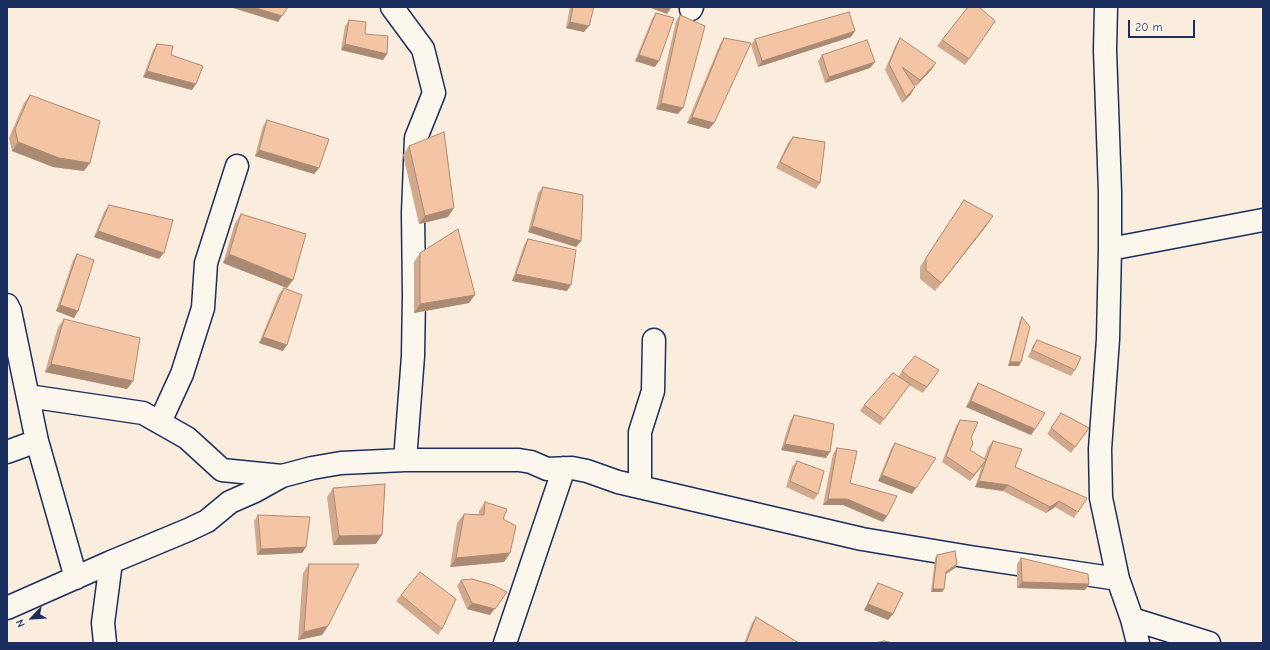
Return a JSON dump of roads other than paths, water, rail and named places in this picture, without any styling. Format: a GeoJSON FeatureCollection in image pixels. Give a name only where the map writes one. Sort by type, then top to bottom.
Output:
{"type":"FeatureCollection","features":[{"type":"Feature","properties":{"kind":"street"},"geometry":{"type":"LineString","coordinates":[[392,7],[423,49],[434,93],[416,138],[413,213],[413,356],[405,460]]}},
{"type":"Feature","properties":{"kind":"street"},"geometry":{"type":"LineString","coordinates":[[1106,7],[1105,50],[1110,192],[1110,249],[1108,339],[1100,449],[1101,498],[1118,579],[1132,619],[1138,643]]}},
{"type":"Feature","properties":{"kind":"street"},"geometry":{"type":"LineString","coordinates":[[160,422],[182,374],[203,308],[206,263],[237,166]]}},
{"type":"Feature","properties":{"kind":"street"},"geometry":{"type":"LineString","coordinates":[[1110,249],[1263,220]]}},
{"type":"Feature","properties":{"kind":"street"},"geometry":{"type":"LineString","coordinates":[[7,306],[10,311],[37,441],[76,578]]}},
{"type":"Feature","properties":{"kind":"street"},"geometry":{"type":"LineString","coordinates":[[640,487],[640,432],[653,391],[654,340]]}},
{"type":"Feature","properties":{"kind":"street"},"geometry":{"type":"LineString","coordinates":[[28,396],[143,413],[187,438],[222,470],[282,476]]}},
{"type":"Feature","properties":{"kind":"street"},"geometry":{"type":"LineString","coordinates":[[7,452],[37,441]]}},
{"type":"Feature","properties":{"kind":"street"},"geometry":{"type":"LineString","coordinates":[[7,608],[207,521],[230,502],[255,491],[282,476],[312,468],[341,463],[405,460],[519,460],[531,462],[547,469],[564,468],[587,471],[618,482],[862,539],[1118,579]]}},
{"type":"Feature","properties":{"kind":"street"},"geometry":{"type":"LineString","coordinates":[[505,643],[564,468]]}},
{"type":"Feature","properties":{"kind":"street"},"geometry":{"type":"LineString","coordinates":[[105,643],[103,623],[111,562]]}},
{"type":"Feature","properties":{"kind":"street"},"geometry":{"type":"LineString","coordinates":[[1132,619],[1209,643]]}}]}
